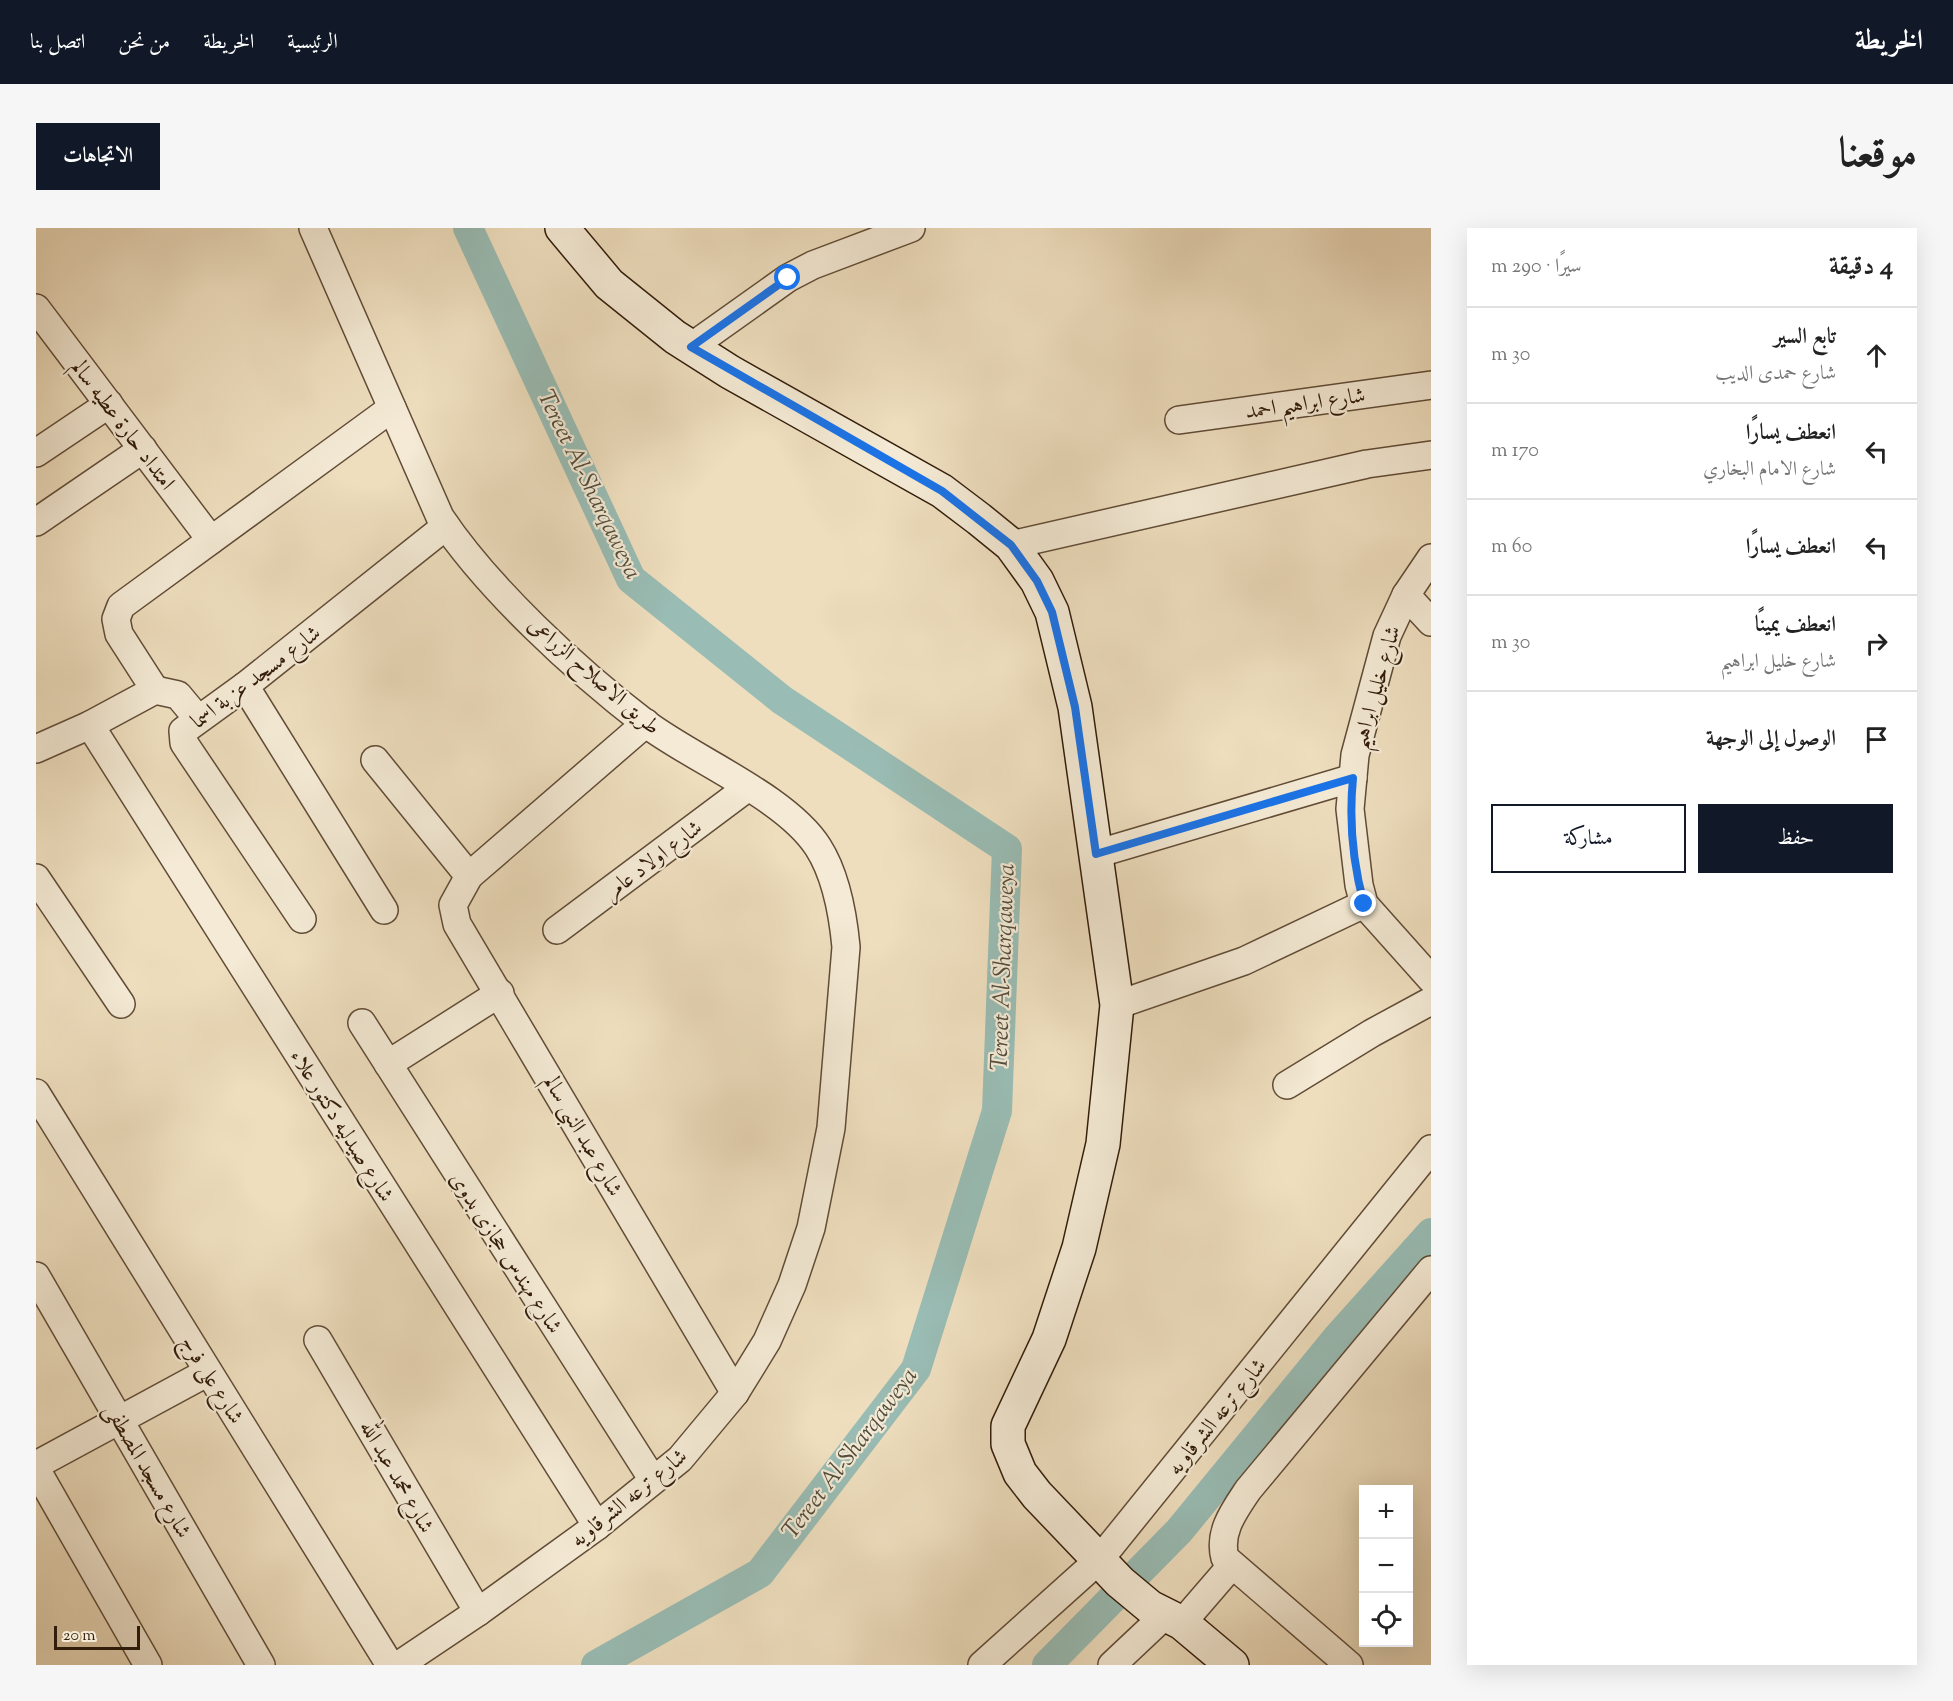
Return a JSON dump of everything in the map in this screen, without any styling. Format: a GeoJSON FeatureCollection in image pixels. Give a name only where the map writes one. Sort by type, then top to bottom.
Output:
{"type":"FeatureCollection","features":[{"type":"Feature","properties":{"kind":"street","name":"طريق الاصلاح الزراعى"},"geometry":{"type":"LineString","coordinates":[[313,228],[392,408],[446,526],[458,545],[546,638],[646,723],[798,824],[819,848],[844,923],[846,970],[831,1128],[824,1168]]}},
{"type":"Feature","properties":{"kind":"street"},"geometry":{"type":"LineString","coordinates":[[562,228],[609,284],[691,347],[942,491],[1011,545],[1037,581],[1052,612],[1075,707],[1117,1005],[1103,1144],[1079,1248],[1049,1339],[1008,1426],[1008,1444],[1020,1473],[1037,1495],[1110,1570],[1173,1613],[1232,1665]]}},
{"type":"Feature","properties":{"kind":"street"},"geometry":{"type":"LineString","coordinates":[[691,347],[788,278],[813,265],[911,228]]}},
{"type":"Feature","properties":{"kind":"street","name":"امتداد حارة عطيه سالم"},"geometry":{"type":"LineString","coordinates":[[36,308],[211,540]]}},
{"type":"Feature","properties":{"kind":"street","name":"شارع ابراهيم احمد"},"geometry":{"type":"LineString","coordinates":[[1179,420],[1431,385]]}},
{"type":"Feature","properties":{"kind":"street"},"geometry":{"type":"LineString","coordinates":[[36,453],[109,404]]}},
{"type":"Feature","properties":{"kind":"street"},"geometry":{"type":"LineString","coordinates":[[155,690],[119,634],[116,619],[121,606],[392,408]]}},
{"type":"Feature","properties":{"kind":"street"},"geometry":{"type":"LineString","coordinates":[[36,522],[143,449]]}},
{"type":"Feature","properties":{"kind":"street"},"geometry":{"type":"LineString","coordinates":[[1011,545],[1367,464],[1431,455]]}},
{"type":"Feature","properties":{"kind":"street","name":"شارع مسجد عزبة اسما"},"geometry":{"type":"LineString","coordinates":[[302,919],[184,743],[183,731],[245,686],[446,526]]}},
{"type":"Feature","properties":{"kind":"street","name":"شارع خليل ابراهيم"},"geometry":{"type":"LineString","coordinates":[[1431,558],[1406,595],[1387,636],[1354,755],[1350,809],[1359,885],[1364,904],[1431,979]]}},
{"type":"Feature","properties":{"kind":"street"},"geometry":{"type":"LineString","coordinates":[[1406,595],[1431,622]]}},
{"type":"Feature","properties":{"kind":"street"},"geometry":{"type":"LineString","coordinates":[[245,686],[384,910]]}},
{"type":"Feature","properties":{"kind":"street"},"geometry":{"type":"LineString","coordinates":[[36,749],[90,725],[155,690],[178,695],[198,719]]}},
{"type":"Feature","properties":{"kind":"street","name":"شارع عبد النبى سالم"},"geometry":{"type":"LineString","coordinates":[[646,723],[469,876],[453,905],[457,924],[500,993],[735,1393]]}},
{"type":"Feature","properties":{"kind":"street","name":"شارع صيدليه دكتور علاء"},"geometry":{"type":"LineString","coordinates":[[90,725],[597,1526]]}},
{"type":"Feature","properties":{"kind":"street"},"geometry":{"type":"LineString","coordinates":[[375,760],[469,876]]}},
{"type":"Feature","properties":{"kind":"street"},"geometry":{"type":"LineString","coordinates":[[1096,854],[1353,778]]}},
{"type":"Feature","properties":{"kind":"street","name":"شارع اولاد عامر"},"geometry":{"type":"LineString","coordinates":[[558,930],[747,788]]}},
{"type":"Feature","properties":{"kind":"street"},"geometry":{"type":"LineString","coordinates":[[36,878],[122,1005]]}},
{"type":"Feature","properties":{"kind":"street"},"geometry":{"type":"LineString","coordinates":[[1117,1005],[1244,961],[1364,904]]}},
{"type":"Feature","properties":{"kind":"street"},"geometry":{"type":"LineString","coordinates":[[387,1064],[500,993]]}},
{"type":"Feature","properties":{"kind":"street"},"geometry":{"type":"LineString","coordinates":[[1287,1085],[1372,1033],[1431,1001]]}},
{"type":"Feature","properties":{"kind":"street","name":"شارع مهندس حجازى بدوى"},"geometry":{"type":"LineString","coordinates":[[362,1023],[653,1480]]}},
{"type":"Feature","properties":{"kind":"street","name":"شارع على فرج"},"geometry":{"type":"LineString","coordinates":[[36,1093],[390,1665]]}},
{"type":"Feature","properties":{"kind":"street","name":"شارع ترعه الشرقاويه"},"geometry":{"type":"LineString","coordinates":[[981,1665],[1110,1570],[1431,1149]]}},
{"type":"Feature","properties":{"kind":"street","name":"شارع ترعه الشرقاويه"},"geometry":{"type":"LineString","coordinates":[[399,1665],[478,1612],[597,1526],[680,1459],[735,1393],[767,1341],[792,1286],[811,1228],[824,1168]]}},
{"type":"Feature","properties":{"kind":"street"},"geometry":{"type":"LineString","coordinates":[[1349,1665],[1227,1571],[1222,1546],[1226,1529],[1243,1498],[1431,1270]]}},
{"type":"Feature","properties":{"kind":"street","name":"شارع مسجد المصطفى"},"geometry":{"type":"LineString","coordinates":[[36,1276],[261,1665]]}},
{"type":"Feature","properties":{"kind":"street","name":"شارع محمد عبد الله"},"geometry":{"type":"LineString","coordinates":[[318,1340],[478,1612]]}},
{"type":"Feature","properties":{"kind":"street"},"geometry":{"type":"LineString","coordinates":[[148,1665],[36,1467],[208,1372]]}},
{"type":"Feature","properties":{"kind":"street"},"geometry":{"type":"LineString","coordinates":[[1112,1665],[1227,1571]]}},
{"type":"Feature","properties":{"kind":"waterway","name":"Tereet Al-Sharqaweya"},"geometry":{"type":"LineString","coordinates":[[468,228],[631,579],[782,700],[1007,849],[997,1111],[916,1369],[760,1573],[596,1665]]}},
{"type":"Feature","properties":{"kind":"waterway"},"geometry":{"type":"LineString","coordinates":[[1047,1665],[1179,1531],[1337,1338],[1431,1233]]}},
{"type":"Feature","properties":{"kind":"route"},"geometry":{"type":"LineString","coordinates":[[788,278],[691,347],[730,372],[942,491],[1011,545],[1037,581],[1052,612],[1075,707],[1096,854],[1353,778],[1350,809],[1359,885],[1364,904]]}}]}
